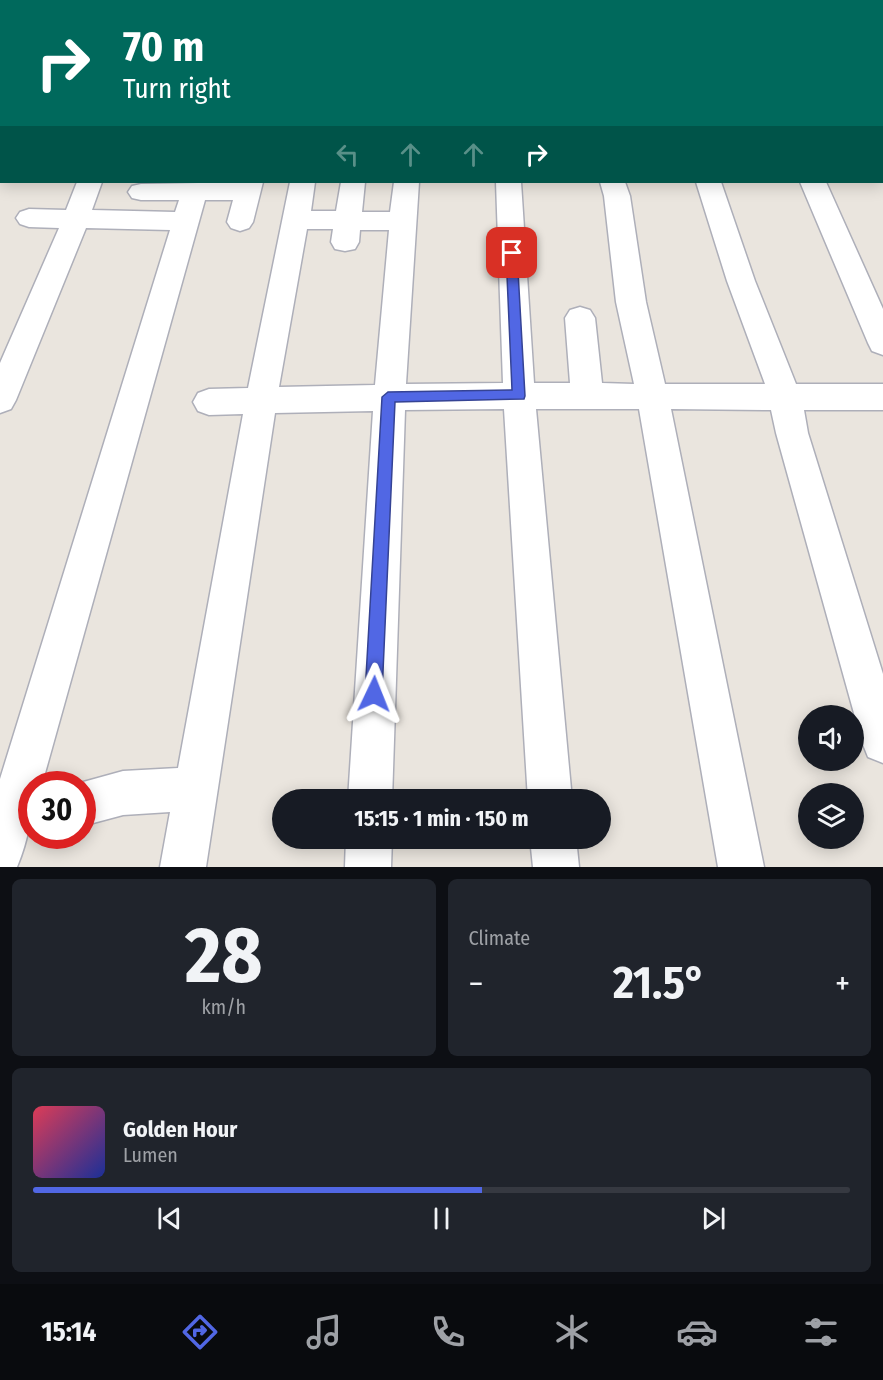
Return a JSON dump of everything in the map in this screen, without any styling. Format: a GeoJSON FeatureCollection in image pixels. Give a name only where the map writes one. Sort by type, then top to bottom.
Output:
{"type":"FeatureCollection","features":[{"type":"Feature","properties":{"kind":"street"},"geometry":{"type":"LineString","coordinates":[[0,399],[76,219],[89,183]]}},
{"type":"Feature","properties":{"kind":"street"},"geometry":{"type":"LineString","coordinates":[[183,867],[261,401],[303,183]]}},
{"type":"Feature","properties":{"kind":"street"},"geometry":{"type":"LineString","coordinates":[[346,232],[353,183]]}},
{"type":"Feature","properties":{"kind":"street"},"geometry":{"type":"LineString","coordinates":[[370,789],[388,397],[406,183]]}},
{"type":"Feature","properties":{"kind":"street"},"geometry":{"type":"LineString","coordinates":[[508,183],[519,396],[549,789]]}},
{"type":"Feature","properties":{"kind":"street"},"geometry":{"type":"LineString","coordinates":[[613,183],[631,302],[652,395],[741,867]]}},
{"type":"Feature","properties":{"kind":"street"},"geometry":{"type":"LineString","coordinates":[[709,183],[741,281],[785,396],[795,443],[883,742]]}},
{"type":"Feature","properties":{"kind":"street"},"geometry":{"type":"LineString","coordinates":[[813,183],[883,343]]}},
{"type":"Feature","properties":{"kind":"street"},"geometry":{"type":"LineString","coordinates":[[29,218],[129,221],[190,206],[249,186]]}},
{"type":"Feature","properties":{"kind":"street"},"geometry":{"type":"LineString","coordinates":[[240,222],[249,186]]}},
{"type":"Feature","properties":{"kind":"street"},"geometry":{"type":"LineString","coordinates":[[129,221],[143,187],[190,206]]}},
{"type":"Feature","properties":{"kind":"street"},"geometry":{"type":"LineString","coordinates":[[32,771],[190,206]]}},
{"type":"Feature","properties":{"kind":"street"},"geometry":{"type":"LineString","coordinates":[[294,220],[346,232],[403,220]]}},
{"type":"Feature","properties":{"kind":"street"},"geometry":{"type":"LineString","coordinates":[[580,318],[587,395]]}},
{"type":"Feature","properties":{"kind":"street"},"geometry":{"type":"LineString","coordinates":[[209,402],[587,395],[883,397]]}},
{"type":"Feature","properties":{"kind":"street"},"geometry":{"type":"LineString","coordinates":[[96,800],[123,793],[196,789]]}},
{"type":"Feature","properties":{"kind":"street"},"geometry":{"type":"LineString","coordinates":[[0,853],[18,815]]}},
{"type":"Feature","properties":{"kind":"street"},"geometry":{"type":"LineString","coordinates":[[368,867],[369,849]]}},
{"type":"Feature","properties":{"kind":"street"},"geometry":{"type":"LineString","coordinates":[[555,849],[556,867]]}},
{"type":"Feature","properties":{"kind":"route"},"geometry":{"type":"LineString","coordinates":[[374,694],[388,397],[519,396],[512,253]]}}]}
